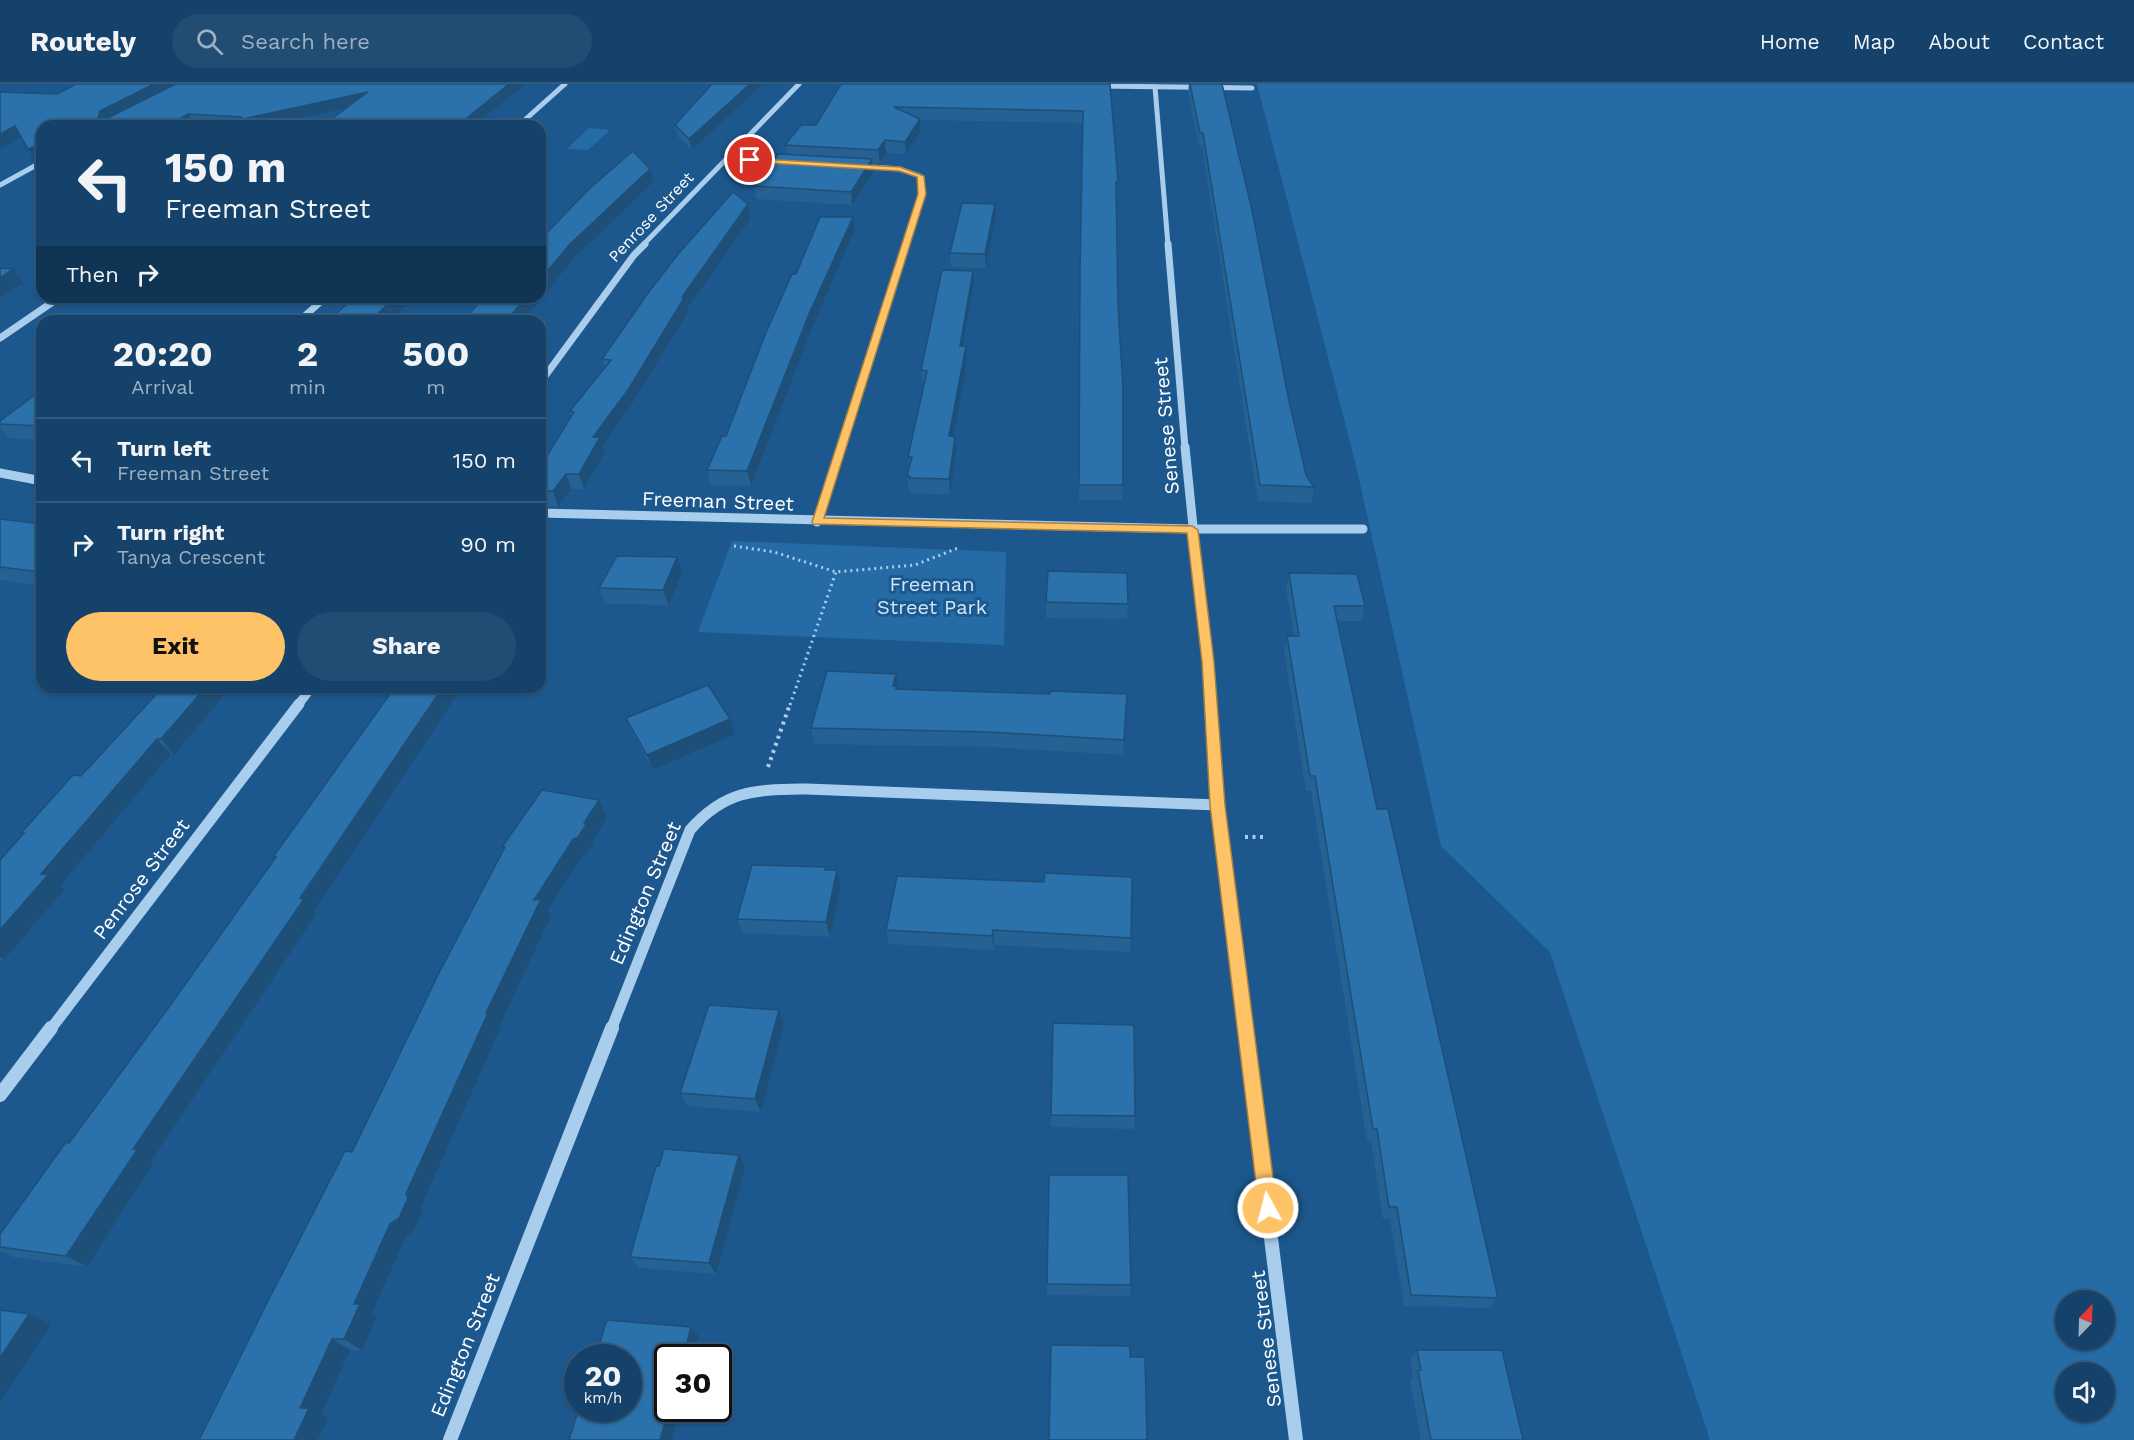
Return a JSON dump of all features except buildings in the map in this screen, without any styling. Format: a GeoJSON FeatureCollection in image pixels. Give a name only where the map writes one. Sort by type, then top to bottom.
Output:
{"type":"FeatureCollection","features":[{"type":"Feature","properties":{"kind":"street"},"geometry":{"type":"LineString","coordinates":[[525,120],[565,84]]}},
{"type":"Feature","properties":{"kind":"street","name":"Penrose Street"},"geometry":{"type":"LineString","coordinates":[[546,375],[634,255],[799,84]]}},
{"type":"Feature","properties":{"kind":"street"},"geometry":{"type":"LineString","coordinates":[[1085,86],[1252,88]]}},
{"type":"Feature","properties":{"kind":"street","name":"Senese Street"},"geometry":{"type":"LineString","coordinates":[[1155,87],[1192,530],[1208,662],[1218,805],[1296,1440]]}},
{"type":"Feature","properties":{"kind":"street"},"geometry":{"type":"LineString","coordinates":[[728,159],[797,163]]}},
{"type":"Feature","properties":{"kind":"street"},"geometry":{"type":"LineString","coordinates":[[0,185],[36,165]]}},
{"type":"Feature","properties":{"kind":"street"},"geometry":{"type":"LineString","coordinates":[[817,522],[922,194],[920,176],[900,169],[854,166]]}},
{"type":"Feature","properties":{"kind":"street"},"geometry":{"type":"LineString","coordinates":[[0,338],[51,303]]}},
{"type":"Feature","properties":{"kind":"street"},"geometry":{"type":"LineString","coordinates":[[306,315],[319,303]]}},
{"type":"Feature","properties":{"kind":"street"},"geometry":{"type":"LineString","coordinates":[[0,473],[36,480]]}},
{"type":"Feature","properties":{"kind":"street","name":"Freeman Street"},"geometry":{"type":"LineString","coordinates":[[546,513],[1192,530],[1363,529]]}},
{"type":"Feature","properties":{"kind":"street","name":"Penrose Street"},"geometry":{"type":"LineString","coordinates":[[0,1095],[307,693]]}},
{"type":"Feature","properties":{"kind":"street","name":"Edington Street"},"geometry":{"type":"LineString","coordinates":[[450,1440],[690,830],[710,809],[735,796],[760,791],[807,789],[1218,805]]}},
{"type":"Feature","properties":{"kind":"path"},"geometry":{"type":"LineString","coordinates":[[734,546],[774,552],[836,572],[915,565],[979,540],[987,525]]}},
{"type":"Feature","properties":{"kind":"path"},"geometry":{"type":"LineString","coordinates":[[760,791],[836,572]]}},
{"type":"Feature","properties":{"kind":"green space"},"geometry":{"type":"Polygon","coordinates":[[[1257,84],[2134,84],[2134,1440],[1710,1440],[1550,952],[1441,846],[1355,461],[1257,84]]]}},
{"type":"Feature","properties":{"kind":"green space"},"geometry":{"type":"Polygon","coordinates":[[[589,128],[610,130],[588,150],[567,149],[589,128]]]}},
{"type":"Feature","properties":{"kind":"green space","name":"Freeman Street Park"},"geometry":{"type":"Polygon","coordinates":[[[732,541],[1006,552],[1004,645],[698,632],[732,541]]]}},
{"type":"Feature","properties":{"kind":"route"},"geometry":{"type":"LineString","coordinates":[[750,160],[900,169],[920,176],[922,194],[817,522],[1192,530],[1208,662],[1218,805],[1268,1208]]}}]}
